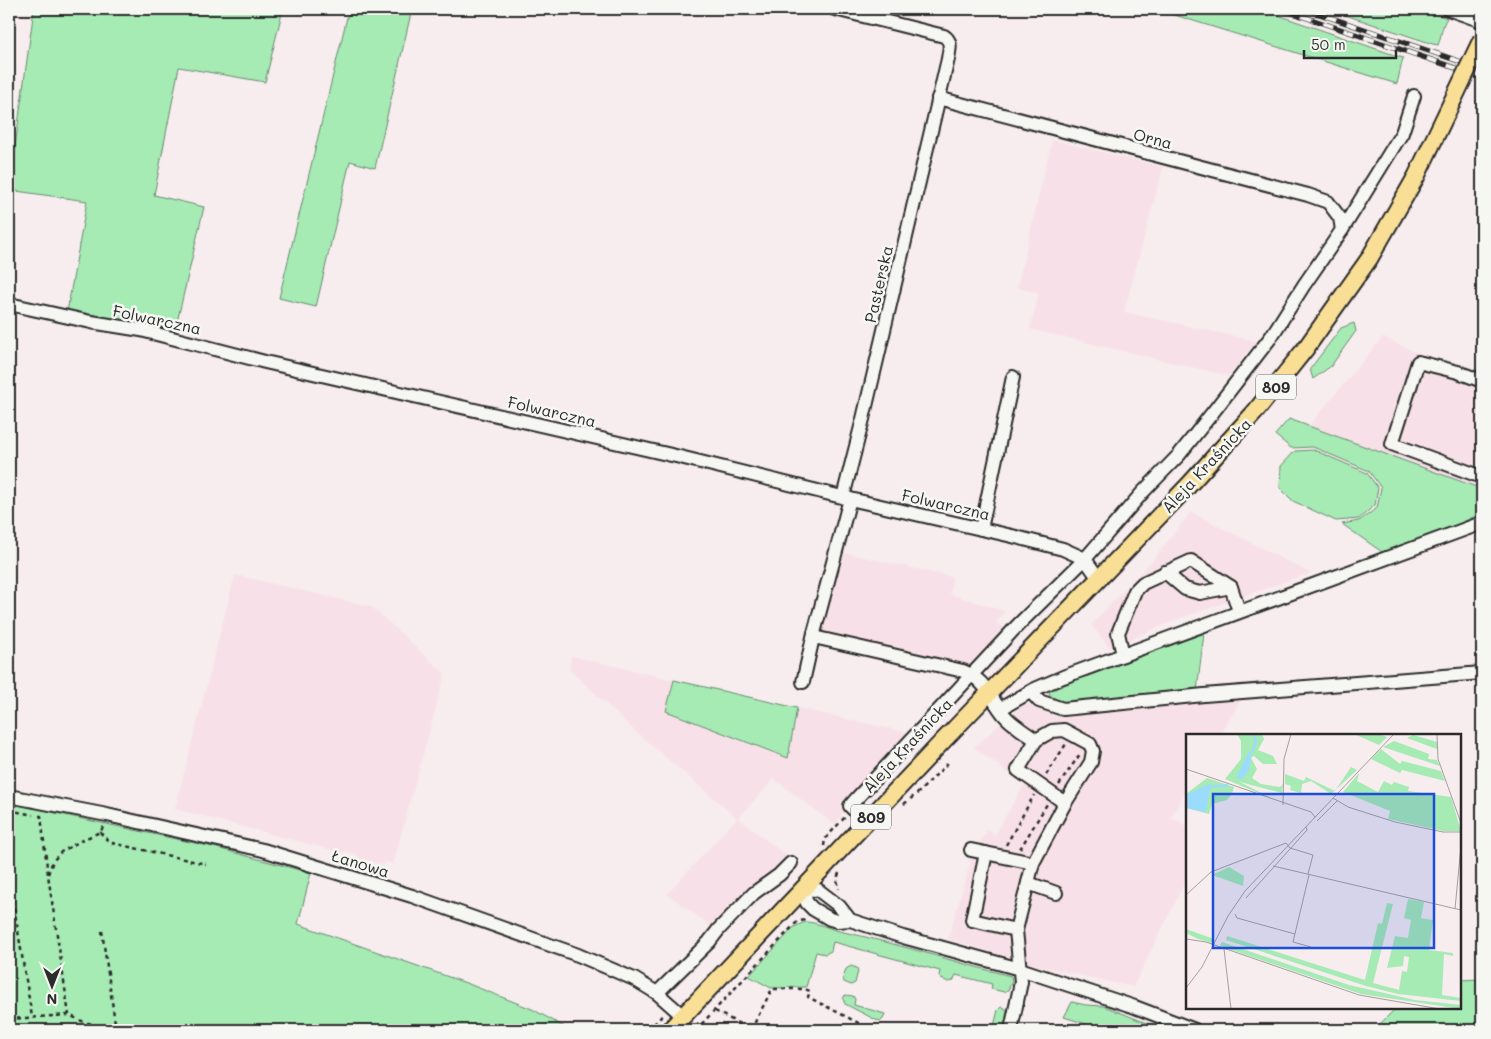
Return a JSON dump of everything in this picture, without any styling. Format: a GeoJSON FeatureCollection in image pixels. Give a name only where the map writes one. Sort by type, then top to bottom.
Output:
{"type":"FeatureCollection","features":[{"type":"Feature","properties":{"kind":"main road","name":"Aleja Kraśnicka"},"geometry":{"type":"LineString","coordinates":[[670,1030],[1238,432],[1274,390],[1359,273],[1393,219],[1433,144],[1482,39]]}},
{"type":"Feature","properties":{"kind":"street","name":"Pasterska"},"geometry":{"type":"LineString","coordinates":[[803,682],[847,498],[863,419],[950,44],[944,36],[835,9]]}},
{"type":"Feature","properties":{"kind":"street"},"geometry":{"type":"LineString","coordinates":[[1448,9],[1482,21]]}},
{"type":"Feature","properties":{"kind":"street","name":"Aleja Kraśnicka"},"geometry":{"type":"LineString","coordinates":[[866,822],[850,806],[1018,625],[1085,559],[1143,492],[1179,455],[1271,337],[1342,230],[1402,133],[1414,96]]}},
{"type":"Feature","properties":{"kind":"street","name":"Orna"},"geometry":{"type":"LineString","coordinates":[[938,98],[1308,195],[1328,202],[1340,218],[1342,230]]}},
{"type":"Feature","properties":{"kind":"street","name":"Folwarczna"},"geometry":{"type":"LineString","coordinates":[[9,304],[91,322],[141,330],[265,362],[680,457],[981,529],[1064,550],[1085,559]]}},
{"type":"Feature","properties":{"kind":"street"},"geometry":{"type":"LineString","coordinates":[[1482,381],[1458,372],[1418,362],[1392,444],[1482,477]]}},
{"type":"Feature","properties":{"kind":"street"},"geometry":{"type":"LineString","coordinates":[[981,529],[1013,377]]}},
{"type":"Feature","properties":{"kind":"street"},"geometry":{"type":"LineString","coordinates":[[1000,709],[1030,692],[1063,677],[1482,523]]}},
{"type":"Feature","properties":{"kind":"street"},"geometry":{"type":"LineString","coordinates":[[1085,559],[1099,579]]}},
{"type":"Feature","properties":{"kind":"street"},"geometry":{"type":"LineString","coordinates":[[1123,655],[1118,633],[1135,591],[1143,583],[1191,561],[1231,587],[1240,611]]}},
{"type":"Feature","properties":{"kind":"street"},"geometry":{"type":"LineString","coordinates":[[1165,572],[1185,589],[1200,593],[1231,587]]}},
{"type":"Feature","properties":{"kind":"street"},"geometry":{"type":"LineString","coordinates":[[814,633],[818,638],[963,671],[973,675],[981,681],[1000,709],[1014,725],[1036,740]]}},
{"type":"Feature","properties":{"kind":"street"},"geometry":{"type":"LineString","coordinates":[[1030,692],[1039,701],[1063,709],[1204,695],[1482,673]]}},
{"type":"Feature","properties":{"kind":"street"},"geometry":{"type":"LineString","coordinates":[[1063,709],[1064,730]]}},
{"type":"Feature","properties":{"kind":"street"},"geometry":{"type":"LineString","coordinates":[[1011,1030],[1021,982],[1016,930],[1033,863],[1065,803],[1092,762],[1093,751],[1090,744],[1064,730],[1052,731],[1036,740],[1018,770],[1065,803]]}},
{"type":"Feature","properties":{"kind":"street","name":"Łanowa"},"geometry":{"type":"LineString","coordinates":[[9,796],[107,815],[262,850],[395,890],[578,955],[643,983],[683,1016]]}},
{"type":"Feature","properties":{"kind":"street"},"geometry":{"type":"LineString","coordinates":[[971,850],[1033,863]]}},
{"type":"Feature","properties":{"kind":"street"},"geometry":{"type":"LineString","coordinates":[[986,854],[972,920],[1016,930]]}},
{"type":"Feature","properties":{"kind":"street"},"geometry":{"type":"LineString","coordinates":[[657,993],[710,942],[719,929],[754,892],[791,863]]}},
{"type":"Feature","properties":{"kind":"street"},"geometry":{"type":"LineString","coordinates":[[1028,883],[1056,893]]}},
{"type":"Feature","properties":{"kind":"street"},"geometry":{"type":"LineString","coordinates":[[850,920],[839,906],[818,890],[802,889],[807,903],[813,909],[837,921],[850,920],[903,937],[1020,969],[1144,1010],[1195,1030]]}},
{"type":"Feature","properties":{"kind":"path"},"geometry":{"type":"LineString","coordinates":[[899,809],[918,793],[950,760]]}},
{"type":"Feature","properties":{"kind":"path"},"geometry":{"type":"LineString","coordinates":[[9,810],[41,816],[69,1015]]}},
{"type":"Feature","properties":{"kind":"path"},"geometry":{"type":"LineString","coordinates":[[48,875],[53,860],[61,852],[100,832],[104,823]]}},
{"type":"Feature","properties":{"kind":"path"},"geometry":{"type":"LineString","coordinates":[[100,832],[112,843],[206,864]]}},
{"type":"Feature","properties":{"kind":"path"},"geometry":{"type":"LineString","coordinates":[[9,876],[32,1018]]}},
{"type":"Feature","properties":{"kind":"path"},"geometry":{"type":"LineString","coordinates":[[696,1030],[795,924],[799,921],[812,920]]}},
{"type":"Feature","properties":{"kind":"path"},"geometry":{"type":"LineString","coordinates":[[9,1019],[69,1015],[84,1022],[115,1030],[102,931]]}},
{"type":"Feature","properties":{"kind":"path"},"geometry":{"type":"LineString","coordinates":[[714,1011],[751,1030],[772,989],[805,989],[810,991],[808,997],[872,1030]]}},
{"type":"Feature","properties":{"kind":"path"},"geometry":{"type":"LineString","coordinates":[[648,1030],[661,1018],[660,1007]]}},
{"type":"Feature","properties":{"kind":"shaded area"},"geometry":{"type":"Polygon","coordinates":[[[1052,140],[1163,167],[1124,312],[1256,341],[1229,376],[1030,329],[1039,293],[1017,288],[1052,140]]]}},
{"type":"Feature","properties":{"kind":"shaded area"},"geometry":{"type":"Polygon","coordinates":[[[1383,337],[1413,351],[1482,377],[1482,488],[1308,427],[1383,337]]]}},
{"type":"Feature","properties":{"kind":"shaded area"},"geometry":{"type":"Polygon","coordinates":[[[1191,512],[1310,573],[1178,619],[1110,648],[1091,625],[1153,560],[1191,512]]]}},
{"type":"Feature","properties":{"kind":"shaded area"},"geometry":{"type":"Polygon","coordinates":[[[841,552],[952,577],[950,594],[1004,611],[997,623],[1006,630],[970,670],[820,634],[841,552]]]}},
{"type":"Feature","properties":{"kind":"shaded area"},"geometry":{"type":"Polygon","coordinates":[[[235,575],[372,607],[445,674],[393,864],[385,861],[384,865],[358,858],[359,855],[345,851],[343,853],[175,809],[235,575]]]}},
{"type":"Feature","properties":{"kind":"shaded area"},"geometry":{"type":"Polygon","coordinates":[[[571,656],[674,680],[666,711],[788,758],[797,708],[909,733],[860,784],[835,825],[774,779],[738,818],[788,857],[758,882],[714,928],[667,894],[737,818],[635,731],[570,670],[571,656]]]}},
{"type":"Feature","properties":{"kind":"shaded area"},"geometry":{"type":"Polygon","coordinates":[[[1242,698],[1221,734],[1186,734],[1186,791],[1171,817],[1186,825],[1186,880],[1133,987],[1027,963],[948,939],[970,864],[968,846],[976,848],[987,830],[995,835],[1024,785],[974,747],[1025,703],[1055,714],[1139,704],[1242,698]]]}},
{"type":"Feature","properties":{"kind":"green space"},"geometry":{"type":"Polygon","coordinates":[[[34,9],[283,9],[265,82],[179,67],[154,195],[204,207],[174,335],[67,312],[87,201],[9,190],[34,9]]]}},
{"type":"Feature","properties":{"kind":"green space"},"geometry":{"type":"Polygon","coordinates":[[[349,9],[412,9],[375,168],[350,161],[316,307],[279,298],[349,9]]]}},
{"type":"Feature","properties":{"kind":"green space"},"geometry":{"type":"Polygon","coordinates":[[[1155,9],[1260,9],[1403,58],[1397,84],[1155,9]]]}},
{"type":"Feature","properties":{"kind":"green space"},"geometry":{"type":"Polygon","coordinates":[[[1327,9],[1419,9],[1447,18],[1438,45],[1327,9]]]}},
{"type":"Feature","properties":{"kind":"green space"},"geometry":{"type":"Polygon","coordinates":[[[1354,323],[1356,331],[1331,366],[1313,379],[1310,369],[1341,328],[1354,323]]]}},
{"type":"Feature","properties":{"kind":"green space"},"geometry":{"type":"Polygon","coordinates":[[[1289,419],[1482,489],[1482,513],[1431,537],[1382,552],[1342,524],[1359,521],[1377,508],[1381,488],[1369,471],[1313,447],[1291,448],[1275,435],[1289,419]]]}},
{"type":"Feature","properties":{"kind":"green space"},"geometry":{"type":"Polygon","coordinates":[[[1314,450],[1367,473],[1378,488],[1375,505],[1359,519],[1336,521],[1293,501],[1280,488],[1281,466],[1295,451],[1314,450]]]}},
{"type":"Feature","properties":{"kind":"green space"},"geometry":{"type":"Polygon","coordinates":[[[1204,633],[1197,691],[1077,705],[1057,700],[1049,693],[1053,689],[1204,633]]]}},
{"type":"Feature","properties":{"kind":"green space"},"geometry":{"type":"Polygon","coordinates":[[[674,680],[797,708],[788,758],[666,711],[674,680]]]}},
{"type":"Feature","properties":{"kind":"green space"},"geometry":{"type":"Polygon","coordinates":[[[9,803],[213,847],[311,873],[298,924],[466,983],[532,1009],[570,1030],[34,1030],[9,1027],[9,803]]]}},
{"type":"Feature","properties":{"kind":"green space"},"geometry":{"type":"Polygon","coordinates":[[[805,922],[1011,976],[1012,981],[1008,990],[1004,992],[991,989],[992,984],[956,975],[953,981],[949,982],[941,979],[939,976],[940,971],[833,942],[831,951],[825,954],[816,952],[806,987],[771,988],[749,976],[794,927],[805,922]]]}},
{"type":"Feature","properties":{"kind":"green space"},"geometry":{"type":"Polygon","coordinates":[[[851,966],[857,968],[858,971],[855,983],[851,985],[844,982],[843,978],[846,969],[851,966]]]}},
{"type":"Feature","properties":{"kind":"green space"},"geometry":{"type":"Polygon","coordinates":[[[1482,979],[1482,1030],[1374,1030],[1395,1009],[1461,1009],[1461,980],[1482,979]]]}},
{"type":"Feature","properties":{"kind":"green space"},"geometry":{"type":"Polygon","coordinates":[[[845,995],[853,996],[855,999],[854,1005],[885,1014],[883,1019],[881,1021],[876,1020],[845,1004],[843,999],[845,995]]]}},
{"type":"Feature","properties":{"kind":"green space"},"geometry":{"type":"Polygon","coordinates":[[[1072,1002],[1104,1006],[1164,1030],[1105,1030],[1064,1017],[1072,1002]]]}},
{"type":"Feature","properties":{"kind":"green space"},"geometry":{"type":"Polygon","coordinates":[[[1001,1007],[1007,1011],[1004,1030],[993,1030],[998,1010],[1001,1007]]]}},
{"type":"Feature","properties":{"kind":"railway"},"geometry":{"type":"LineString","coordinates":[[1281,9],[1482,77]]}},
{"type":"Feature","properties":{"kind":"railway"},"geometry":{"type":"LineString","coordinates":[[1305,9],[1482,69]]}}]}
